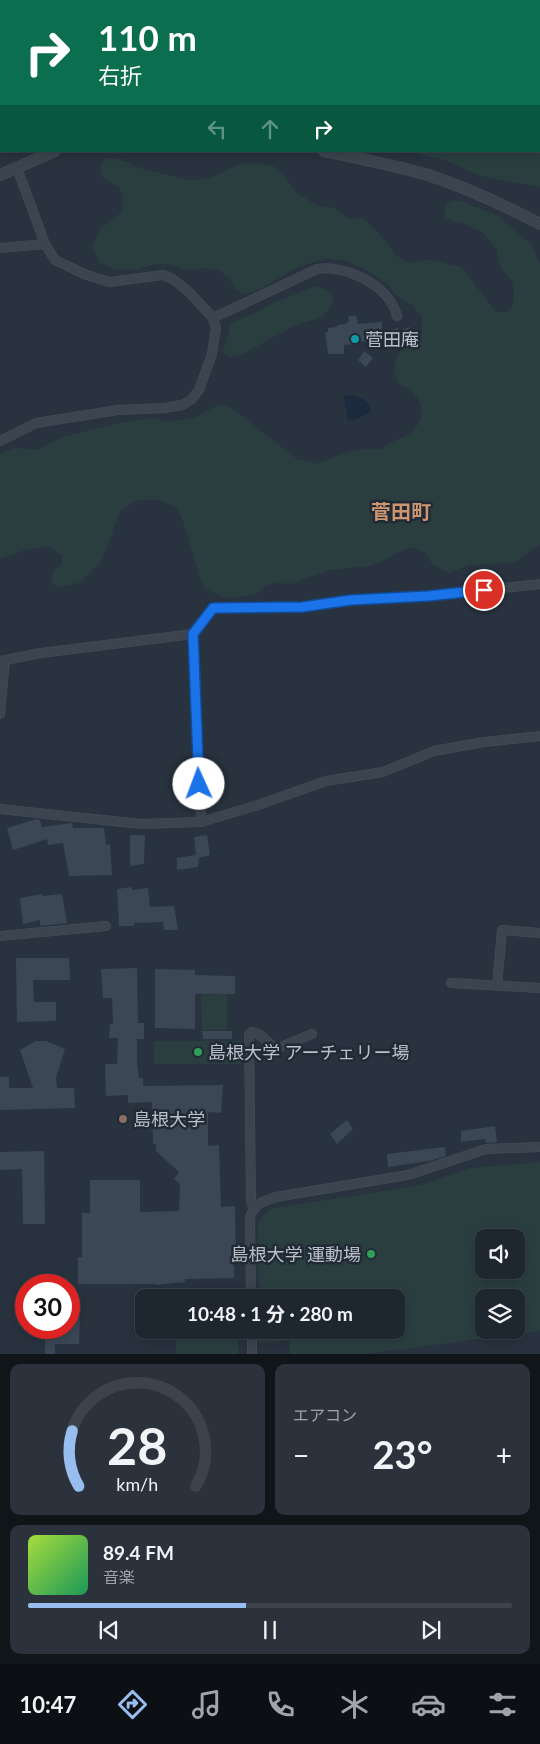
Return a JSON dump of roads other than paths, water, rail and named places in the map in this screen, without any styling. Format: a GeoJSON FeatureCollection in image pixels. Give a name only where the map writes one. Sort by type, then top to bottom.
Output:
{"type":"FeatureCollection","features":[{"type":"Feature","properties":{"kind":"street"},"geometry":{"type":"LineString","coordinates":[[0,176],[54,152]]}},
{"type":"Feature","properties":{"kind":"street"},"geometry":{"type":"LineString","coordinates":[[329,152],[389,165],[428,176],[499,202],[540,224]]}},
{"type":"Feature","properties":{"kind":"street"},"geometry":{"type":"LineString","coordinates":[[0,441],[36,423],[118,410],[165,408],[182,405],[192,400],[199,390],[212,354],[216,328],[213,318],[190,293],[173,279],[163,275],[109,282],[84,274],[55,260],[45,244],[17,168]]}},
{"type":"Feature","properties":{"kind":"street"},"geometry":{"type":"LineString","coordinates":[[0,248],[45,244]]}},
{"type":"Feature","properties":{"kind":"street"},"geometry":{"type":"LineString","coordinates":[[213,318],[317,269],[327,267],[338,268],[376,286],[390,298],[395,306],[397,316]]}},
{"type":"Feature","properties":{"kind":"street"},"geometry":{"type":"LineString","coordinates":[[201,822],[193,634],[213,608],[302,607],[351,600],[428,596],[540,584]]}},
{"type":"Feature","properties":{"kind":"street"},"geometry":{"type":"LineString","coordinates":[[0,714],[3,661],[41,653],[193,634]]}},
{"type":"Feature","properties":{"kind":"street"},"geometry":{"type":"LineString","coordinates":[[0,810],[141,824],[201,822],[326,781],[383,772],[434,751],[484,742],[540,736]]}},
{"type":"Feature","properties":{"kind":"street"},"geometry":{"type":"LineString","coordinates":[[0,936],[106,926]]}},
{"type":"Feature","properties":{"kind":"street"},"geometry":{"type":"LineString","coordinates":[[497,986],[502,930],[540,932]]}},
{"type":"Feature","properties":{"kind":"street"},"geometry":{"type":"LineString","coordinates":[[451,983],[540,988]]}},
{"type":"Feature","properties":{"kind":"street"},"geometry":{"type":"LineString","coordinates":[[254,1208],[251,1201],[249,1035],[252,1032],[258,1033],[273,1047],[278,1048],[312,1034]]}},
{"type":"Feature","properties":{"kind":"street"},"geometry":{"type":"LineString","coordinates":[[251,1289],[250,1217],[254,1208],[262,1202],[276,1197],[408,1175],[486,1149],[540,1147]]}},
{"type":"Feature","properties":{"kind":"street"},"geometry":{"type":"LineString","coordinates":[[252,1339],[252,1354]]}},
{"type":"Feature","properties":{"kind":"water","name":"菅田庵"},"geometry":{"type":"Polygon","coordinates":[[[346,395],[364,399],[371,408],[369,413],[355,420],[348,421],[344,397],[346,395]]]}},
{"type":"Feature","properties":{"kind":"place","name":"菅田庵"},"geometry":{"type":"Point","coordinates":[355,339]}},
{"type":"Feature","properties":{"kind":"place","name":"島根大学 アーチェリー場"},"geometry":{"type":"Point","coordinates":[198,1052]}},
{"type":"Feature","properties":{"kind":"place","name":"島根大学"},"geometry":{"type":"Point","coordinates":[123,1119]}},
{"type":"Feature","properties":{"kind":"place","name":"島根大学 運動場"},"geometry":{"type":"Point","coordinates":[371,1254]}},
{"type":"Feature","properties":{"kind":"district","name":"菅田町"},"geometry":{"type":"Point","coordinates":[401,511]}}]}
